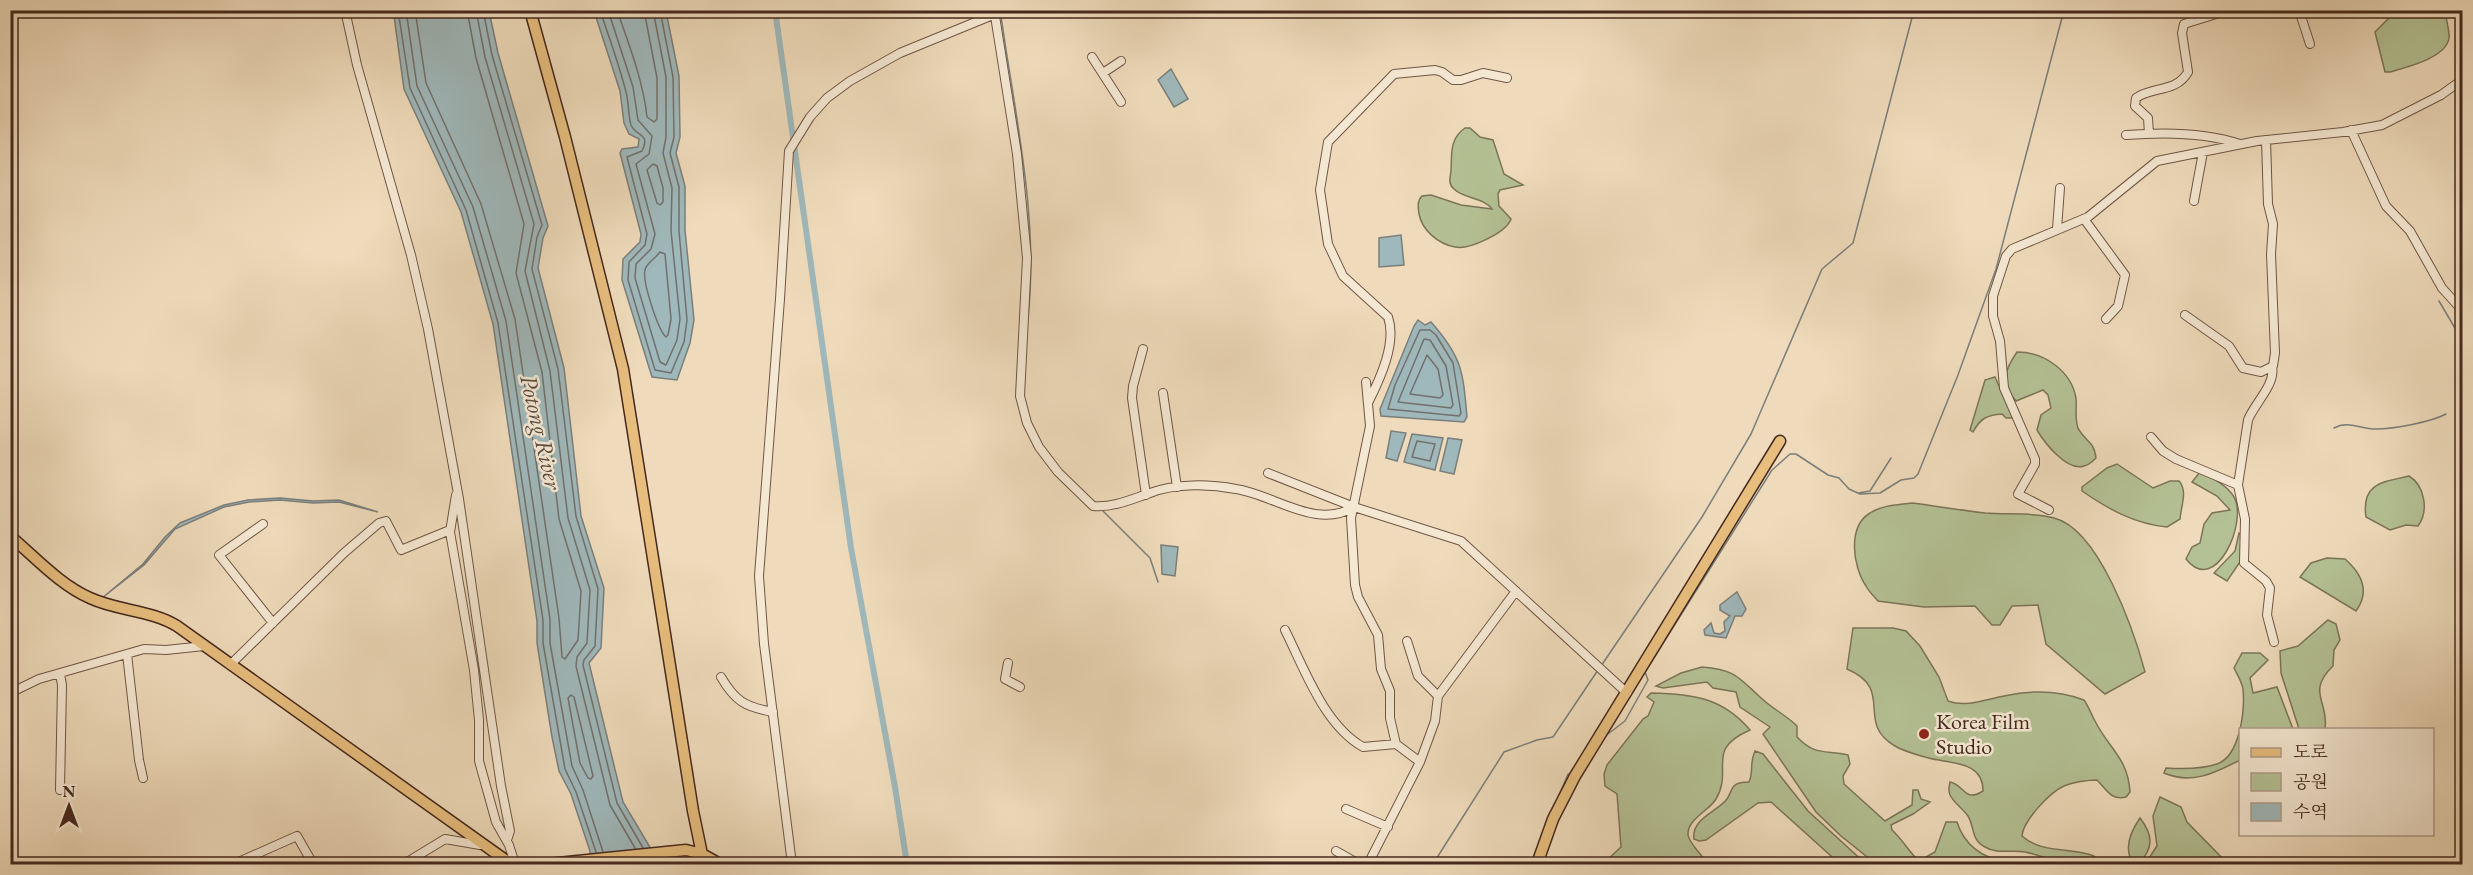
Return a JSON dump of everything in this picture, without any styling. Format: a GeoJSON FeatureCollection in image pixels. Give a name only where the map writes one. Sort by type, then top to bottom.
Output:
{"type":"FeatureCollection","features":[{"type":"Feature","properties":{"kind":"main road"},"geometry":{"type":"LineString","coordinates":[[530,10],[565,137],[623,369],[693,811],[703,859]]}},
{"type":"Feature","properties":{"kind":"main road"},"geometry":{"type":"LineString","coordinates":[[1537,864],[1553,819],[1575,776],[1780,441]]}},
{"type":"Feature","properties":{"kind":"main road"},"geometry":{"type":"LineString","coordinates":[[10,536],[82,594],[95,600],[171,622],[480,845],[513,864]]}},
{"type":"Feature","properties":{"kind":"main road"},"geometry":{"type":"LineString","coordinates":[[548,864],[686,850],[703,859],[720,864]]}},
{"type":"Feature","properties":{"kind":"street"},"geometry":{"type":"LineString","coordinates":[[345,10],[357,64],[420,290],[457,491],[502,794],[510,831],[507,840]]}},
{"type":"Feature","properties":{"kind":"street"},"geometry":{"type":"LineString","coordinates":[[2149,134],[2148,118],[2135,106],[2136,98],[2178,85],[2185,78],[2188,72],[2182,33],[2184,24],[2229,10]]}},
{"type":"Feature","properties":{"kind":"street"},"geometry":{"type":"LineString","coordinates":[[2299,10],[2310,44]]}},
{"type":"Feature","properties":{"kind":"street"},"geometry":{"type":"LineString","coordinates":[[792,864],[764,644],[759,576],[788,163],[795,143],[810,117],[827,98],[850,81],[900,53],[1000,14],[1027,258],[1019,383],[1023,409],[1039,447],[1058,472],[1088,503],[1096,506],[1128,502],[1177,487],[1239,489],[1323,516],[1342,514],[1354,507]]}},
{"type":"Feature","properties":{"kind":"street"},"geometry":{"type":"LineString","coordinates":[[1092,57],[1121,102]]}},
{"type":"Feature","properties":{"kind":"street"},"geometry":{"type":"LineString","coordinates":[[1103,74],[1121,61]]}},
{"type":"Feature","properties":{"kind":"street"},"geometry":{"type":"LineString","coordinates":[[1368,403],[1385,358],[1391,336],[1391,326],[1388,317],[1344,276],[1328,244],[1320,190],[1328,142],[1394,74],[1436,70],[1453,80],[1461,80],[1483,73],[1507,78]]}},
{"type":"Feature","properties":{"kind":"street"},"geometry":{"type":"LineString","coordinates":[[2049,510],[2018,494],[2035,464],[2035,459],[2024,428],[2004,388],[2000,341],[1992,306],[2006,256],[2012,249],[2084,219],[2157,161],[2241,144],[2382,124],[2441,95],[2463,80]]}},
{"type":"Feature","properties":{"kind":"street"},"geometry":{"type":"LineString","coordinates":[[2351,130],[2386,206],[2410,231],[2442,288],[2463,310]]}},
{"type":"Feature","properties":{"kind":"street"},"geometry":{"type":"LineString","coordinates":[[2126,135],[2221,138],[2241,144]]}},
{"type":"Feature","properties":{"kind":"street"},"geometry":{"type":"LineString","coordinates":[[2266,140],[2268,204],[2273,225],[2271,254],[2275,354],[2271,380],[2248,420],[2238,485],[2245,519],[2244,563],[2266,581],[2270,588],[2267,615],[2274,642]]}},
{"type":"Feature","properties":{"kind":"street"},"geometry":{"type":"LineString","coordinates":[[2194,201],[2203,152]]}},
{"type":"Feature","properties":{"kind":"street"},"geometry":{"type":"LineString","coordinates":[[2057,229],[2060,188]]}},
{"type":"Feature","properties":{"kind":"street"},"geometry":{"type":"LineString","coordinates":[[2084,219],[2125,275],[2118,306],[2106,319]]}},
{"type":"Feature","properties":{"kind":"street"},"geometry":{"type":"LineString","coordinates":[[2185,315],[2229,346],[2243,368],[2261,372],[2272,367]]}},
{"type":"Feature","properties":{"kind":"street"},"geometry":{"type":"LineString","coordinates":[[1143,349],[1132,398],[1146,495]]}},
{"type":"Feature","properties":{"kind":"street"},"geometry":{"type":"LineString","coordinates":[[1366,382],[1370,426],[1351,518],[1355,585],[1358,597],[1378,635],[1381,669],[1390,691],[1390,718],[1396,744],[1420,762]]}},
{"type":"Feature","properties":{"kind":"street"},"geometry":{"type":"LineString","coordinates":[[1163,393],[1177,487]]}},
{"type":"Feature","properties":{"kind":"street"},"geometry":{"type":"LineString","coordinates":[[2151,437],[2163,451],[2175,459],[2238,485]]}},
{"type":"Feature","properties":{"kind":"street"},"geometry":{"type":"LineString","coordinates":[[1268,473],[1354,507],[1461,541],[1627,693]]}},
{"type":"Feature","properties":{"kind":"street"},"geometry":{"type":"LineString","coordinates":[[457,491],[450,530],[474,670],[479,720],[480,768],[496,822],[507,840],[513,864]]}},
{"type":"Feature","properties":{"kind":"street"},"geometry":{"type":"LineString","coordinates":[[230,665],[344,553],[379,523],[386,521],[401,549],[450,530]]}},
{"type":"Feature","properties":{"kind":"street"},"geometry":{"type":"LineString","coordinates":[[263,524],[219,555],[273,623]]}},
{"type":"Feature","properties":{"kind":"street"},"geometry":{"type":"LineString","coordinates":[[1381,864],[1370,861],[1420,762],[1435,721],[1438,696],[1516,591]]}},
{"type":"Feature","properties":{"kind":"street"},"geometry":{"type":"LineString","coordinates":[[1286,630],[1318,696],[1335,722],[1363,747],[1396,744]]}},
{"type":"Feature","properties":{"kind":"street"},"geometry":{"type":"LineString","coordinates":[[1407,641],[1418,676],[1438,696]]}},
{"type":"Feature","properties":{"kind":"street"},"geometry":{"type":"LineString","coordinates":[[10,693],[29,683],[144,649],[166,650],[204,646]]}},
{"type":"Feature","properties":{"kind":"street"},"geometry":{"type":"LineString","coordinates":[[127,654],[143,778]]}},
{"type":"Feature","properties":{"kind":"street"},"geometry":{"type":"LineString","coordinates":[[1008,663],[1005,679],[1020,687]]}},
{"type":"Feature","properties":{"kind":"street"},"geometry":{"type":"LineString","coordinates":[[60,674],[62,685],[60,790]]}},
{"type":"Feature","properties":{"kind":"street"},"geometry":{"type":"LineString","coordinates":[[721,677],[738,701],[772,712]]}},
{"type":"Feature","properties":{"kind":"street"},"geometry":{"type":"LineString","coordinates":[[1346,809],[1388,826]]}},
{"type":"Feature","properties":{"kind":"street"},"geometry":{"type":"LineString","coordinates":[[234,864],[297,836],[313,864]]}},
{"type":"Feature","properties":{"kind":"street"},"geometry":{"type":"LineString","coordinates":[[404,864],[445,839],[480,845]]}},
{"type":"Feature","properties":{"kind":"street"},"geometry":{"type":"LineString","coordinates":[[1336,851],[1359,864]]}},
{"type":"Feature","properties":{"kind":"green space"},"geometry":{"type":"Polygon","coordinates":[[[2406,11],[2446,11],[2449,38],[2441,51],[2425,61],[2385,72],[2375,32],[2391,16],[2406,11]]]}},
{"type":"Feature","properties":{"kind":"green space"},"geometry":{"type":"Polygon","coordinates":[[[1465,128],[1470,128],[1480,137],[1493,140],[1504,174],[1523,185],[1500,190],[1498,194],[1499,206],[1511,219],[1502,230],[1478,243],[1455,247],[1443,243],[1427,231],[1419,214],[1418,204],[1422,196],[1431,195],[1461,205],[1492,209],[1484,202],[1458,192],[1450,183],[1454,142],[1465,128]]]}},
{"type":"Feature","properties":{"kind":"green space"},"geometry":{"type":"Polygon","coordinates":[[[2017,352],[2046,359],[2062,371],[2068,379],[2076,398],[2077,427],[2095,452],[2096,458],[2089,464],[2077,467],[2070,465],[2050,448],[2037,430],[2041,415],[2051,408],[2048,395],[2043,390],[2016,401],[2011,395],[2006,377],[2009,365],[2017,352]]]}},
{"type":"Feature","properties":{"kind":"green space"},"geometry":{"type":"Polygon","coordinates":[[[1995,377],[2013,418],[2006,418],[2002,414],[1992,415],[1981,421],[1973,432],[1970,430],[1985,380],[1995,377]]]}},
{"type":"Feature","properties":{"kind":"green space"},"geometry":{"type":"Polygon","coordinates":[[[2117,464],[2153,488],[2170,481],[2179,481],[2184,494],[2180,519],[2167,527],[2144,523],[2112,510],[2082,491],[2082,487],[2107,468],[2117,464]]]}},
{"type":"Feature","properties":{"kind":"green space"},"geometry":{"type":"Polygon","coordinates":[[[2200,472],[2227,489],[2234,497],[2237,508],[2237,522],[2233,537],[2218,562],[2208,569],[2197,568],[2186,559],[2192,547],[2200,543],[2204,524],[2212,513],[2230,510],[2217,496],[2192,482],[2200,472]]]}},
{"type":"Feature","properties":{"kind":"green space"},"geometry":{"type":"Polygon","coordinates":[[[2409,476],[2419,486],[2424,499],[2423,513],[2418,526],[2406,525],[2390,530],[2366,517],[2367,497],[2376,486],[2409,476]]]}},
{"type":"Feature","properties":{"kind":"green space"},"geometry":{"type":"Polygon","coordinates":[[[1912,503],[1985,513],[2046,516],[2070,526],[2086,541],[2112,584],[2132,632],[2145,672],[2105,694],[2046,644],[2038,605],[2012,606],[2000,625],[1992,625],[1975,606],[1924,607],[1878,601],[1867,588],[1858,569],[1854,548],[1858,528],[1863,519],[1875,510],[1912,503]]]}},
{"type":"Feature","properties":{"kind":"green space"},"geometry":{"type":"Polygon","coordinates":[[[2239,533],[2243,536],[2242,559],[2227,581],[2214,573],[2235,551],[2239,533]]]}},
{"type":"Feature","properties":{"kind":"green space"},"geometry":{"type":"Polygon","coordinates":[[[2327,558],[2345,559],[2360,577],[2363,597],[2356,611],[2300,577],[2311,563],[2327,558]]]}},
{"type":"Feature","properties":{"kind":"green space"},"geometry":{"type":"Polygon","coordinates":[[[2328,620],[2336,624],[2340,640],[2334,650],[2333,666],[2325,675],[2320,690],[2325,728],[2299,728],[2281,673],[2280,651],[2298,646],[2328,620]]]}},
{"type":"Feature","properties":{"kind":"green space"},"geometry":{"type":"Polygon","coordinates":[[[1853,628],[1893,628],[1906,631],[1920,646],[1939,677],[1948,701],[1962,704],[2034,692],[2064,694],[2084,700],[2100,731],[2122,762],[2130,792],[2126,797],[2113,796],[2097,780],[2064,786],[2038,808],[2027,823],[2022,836],[2030,842],[2048,848],[2094,856],[2097,861],[2089,864],[2071,864],[2020,851],[1995,851],[1977,841],[1968,816],[1952,798],[1949,790],[1950,782],[1968,794],[1983,791],[1979,775],[1961,764],[1929,758],[1904,750],[1883,737],[1877,727],[1873,696],[1869,687],[1861,677],[1847,669],[1853,628]]]}},
{"type":"Feature","properties":{"kind":"green space"},"geometry":{"type":"Polygon","coordinates":[[[2242,653],[2260,653],[2268,660],[2250,678],[2253,693],[2277,687],[2293,728],[2240,728],[2243,709],[2242,686],[2234,668],[2242,653]]]}},
{"type":"Feature","properties":{"kind":"green space"},"geometry":{"type":"Polygon","coordinates":[[[1702,667],[1735,675],[1797,726],[1797,737],[1809,747],[1848,755],[1850,764],[1843,776],[1844,784],[1885,821],[1912,805],[1913,790],[1918,790],[1921,799],[1930,802],[1891,825],[1892,830],[1919,861],[1935,852],[1946,822],[1957,822],[1964,837],[1981,853],[1996,859],[2028,864],[1876,864],[1816,812],[1763,734],[1770,727],[1740,707],[1736,692],[1713,688],[1707,682],[1663,688],[1656,686],[1681,673],[1702,667]]]}},
{"type":"Feature","properties":{"kind":"green space"},"geometry":{"type":"Polygon","coordinates":[[[1651,693],[1693,696],[1717,704],[1728,710],[1750,730],[1736,737],[1728,745],[1724,753],[1721,788],[1716,799],[1691,824],[1689,829],[1688,835],[1691,842],[1709,864],[1696,860],[1687,864],[1603,864],[1621,847],[1617,794],[1605,786],[1604,774],[1607,765],[1643,719],[1648,716],[1654,702],[1647,697],[1651,693]]]}},
{"type":"Feature","properties":{"kind":"green space"},"geometry":{"type":"Polygon","coordinates":[[[2239,732],[2239,760],[2222,769],[2194,778],[2164,773],[2166,768],[2205,767],[2217,764],[2225,759],[2236,743],[2239,732]]]}},
{"type":"Feature","properties":{"kind":"green space"},"geometry":{"type":"Polygon","coordinates":[[[1755,751],[1763,754],[1808,811],[1866,864],[1840,864],[1771,802],[1758,803],[1706,840],[1694,839],[1696,826],[1700,821],[1723,804],[1734,786],[1749,782],[1755,751]]]}},
{"type":"Feature","properties":{"kind":"green space"},"geometry":{"type":"Polygon","coordinates":[[[2160,797],[2181,807],[2187,822],[2228,864],[2145,864],[2157,846],[2153,816],[2160,797]]]}},
{"type":"Feature","properties":{"kind":"green space"},"geometry":{"type":"Polygon","coordinates":[[[2140,818],[2150,841],[2147,852],[2139,864],[2133,863],[2128,846],[2131,834],[2140,818]]]}},
{"type":"Feature","properties":{"kind":"water","name":"Potong River"},"geometry":{"type":"Polygon","coordinates":[[[391,11],[489,11],[498,53],[548,226],[543,238],[538,268],[564,368],[581,516],[604,588],[601,648],[589,663],[623,802],[660,864],[590,864],[590,851],[571,794],[559,771],[537,643],[537,621],[493,324],[461,212],[404,89],[394,16],[391,11]]]}},
{"type":"Feature","properties":{"kind":"water"},"geometry":{"type":"Polygon","coordinates":[[[594,11],[666,11],[679,76],[680,137],[676,153],[685,186],[685,230],[694,320],[690,343],[677,380],[652,377],[622,280],[623,259],[640,242],[641,234],[620,153],[622,149],[638,147],[639,139],[629,134],[624,123],[620,91],[594,11]]]}},
{"type":"Feature","properties":{"kind":"water"},"geometry":{"type":"Polygon","coordinates":[[[1171,69],[1188,99],[1174,107],[1158,80],[1171,69]]]}},
{"type":"Feature","properties":{"kind":"water"},"geometry":{"type":"Polygon","coordinates":[[[1401,235],[1404,265],[1379,267],[1379,238],[1401,235]]]}},
{"type":"Feature","properties":{"kind":"water"},"geometry":{"type":"Polygon","coordinates":[[[1418,320],[1425,325],[1431,322],[1455,355],[1464,388],[1467,417],[1464,422],[1381,416],[1380,409],[1418,320]]]}},
{"type":"Feature","properties":{"kind":"water"},"geometry":{"type":"Polygon","coordinates":[[[1391,431],[1406,433],[1397,461],[1386,458],[1391,431]]]}},
{"type":"Feature","properties":{"kind":"water"},"geometry":{"type":"Polygon","coordinates":[[[1412,434],[1443,438],[1435,470],[1404,462],[1412,434]]]}},
{"type":"Feature","properties":{"kind":"water"},"geometry":{"type":"Polygon","coordinates":[[[1448,438],[1462,440],[1454,474],[1440,471],[1448,438]]]}},
{"type":"Feature","properties":{"kind":"water"},"geometry":{"type":"Polygon","coordinates":[[[280,498],[313,501],[339,500],[378,512],[339,502],[313,503],[280,500],[249,502],[224,507],[175,529],[144,565],[102,598],[143,564],[180,523],[224,505],[248,500],[280,498]]]}},
{"type":"Feature","properties":{"kind":"water"},"geometry":{"type":"Polygon","coordinates":[[[1161,545],[1178,547],[1175,576],[1162,574],[1161,545]]]}},
{"type":"Feature","properties":{"kind":"water"},"geometry":{"type":"Polygon","coordinates":[[[1737,592],[1746,609],[1742,616],[1735,616],[1726,638],[1705,635],[1704,630],[1711,623],[1714,633],[1720,634],[1725,631],[1724,622],[1730,616],[1720,610],[1720,605],[1737,592]]]}},
{"type":"Feature","properties":{"kind":"waterway"},"geometry":{"type":"LineString","coordinates":[[775,10],[851,548],[907,864]]}},
{"type":"Feature","properties":{"kind":"waterway"},"geometry":{"type":"LineString","coordinates":[[1601,666],[1702,517],[1751,434],[1822,269],[1853,243],[1914,10]]}},
{"type":"Feature","properties":{"kind":"waterway"},"geometry":{"type":"LineString","coordinates":[[1604,737],[1625,721],[1648,680],[1645,672],[1772,470],[1790,454],[1796,454],[1828,475],[1839,478],[1849,489],[1860,494],[1880,493],[1901,480],[1914,478],[1918,474],[1958,375],[1996,269],[2064,10]]}},
{"type":"Feature","properties":{"kind":"waterway"},"geometry":{"type":"LineString","coordinates":[[1001,16],[1028,204],[1031,280],[1028,318]]}},
{"type":"Feature","properties":{"kind":"waterway"},"geometry":{"type":"LineString","coordinates":[[2439,301],[2462,340]]}},
{"type":"Feature","properties":{"kind":"waterway"},"geometry":{"type":"LineString","coordinates":[[2458,409],[2462,407]]}},
{"type":"Feature","properties":{"kind":"waterway"},"geometry":{"type":"LineString","coordinates":[[2334,428],[2344,425],[2370,429],[2392,428],[2446,414]]}},
{"type":"Feature","properties":{"kind":"waterway"},"geometry":{"type":"LineString","coordinates":[[1858,493],[1870,491],[1891,458]]}},
{"type":"Feature","properties":{"kind":"waterway"},"geometry":{"type":"LineString","coordinates":[[1101,509],[1150,558],[1158,582]]}},
{"type":"Feature","properties":{"kind":"waterway"},"geometry":{"type":"LineString","coordinates":[[1433,864],[1504,752],[1537,740],[1553,737],[1598,670]]}},
{"type":"Feature","properties":{"kind":"waterway"},"geometry":{"type":"LineString","coordinates":[[1557,800],[1568,774],[1571,775]]}},
{"type":"Feature","properties":{"kind":"waterway"},"geometry":{"type":"LineString","coordinates":[[1531,864],[1542,834]]}},
{"type":"Feature","properties":{"kind":"railway"},"geometry":{"type":"LineString","coordinates":[[2263,858],[2272,864]]}},
{"type":"Feature","properties":{"kind":"place","name":"Korea Film Studio"},"geometry":{"type":"Point","coordinates":[1924,734]}}]}
